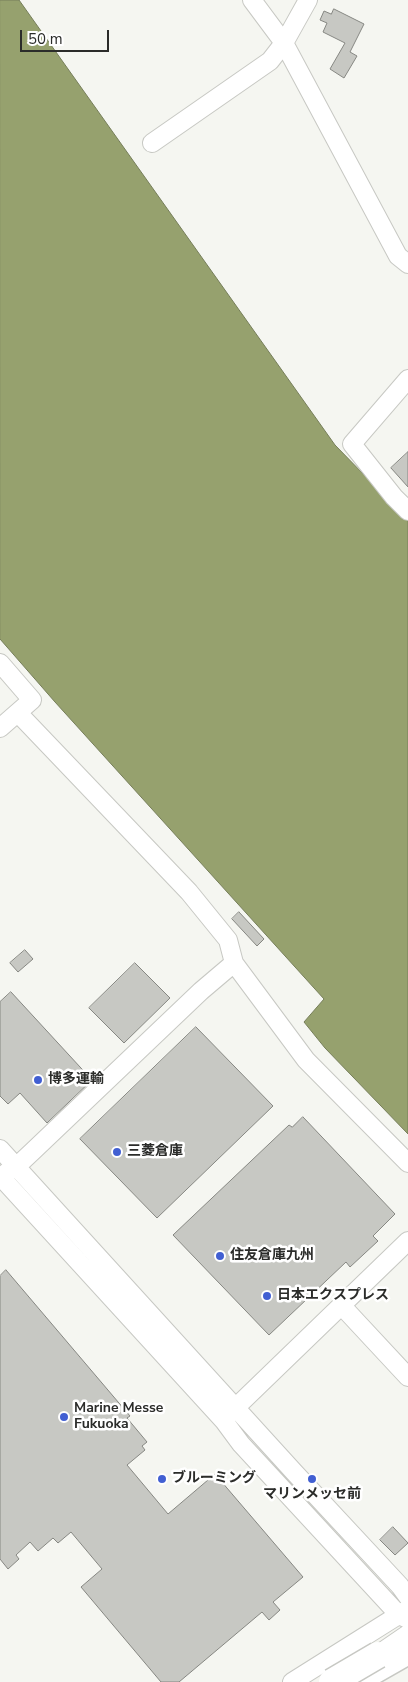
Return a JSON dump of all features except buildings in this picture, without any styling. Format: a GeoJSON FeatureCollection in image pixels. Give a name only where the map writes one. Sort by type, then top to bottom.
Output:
{"type":"FeatureCollection","features":[{"type":"Feature","properties":{"kind":"highway"},"geometry":{"type":"LineString","coordinates":[[332,1682],[378,1655],[406,1625]]}},
{"type":"Feature","properties":{"kind":"highway"},"geometry":{"type":"LineString","coordinates":[[355,1682],[408,1651]]}},
{"type":"Feature","properties":{"kind":"street"},"geometry":{"type":"LineString","coordinates":[[252,0],[284,43],[398,256],[408,264]]}},
{"type":"Feature","properties":{"kind":"street"},"geometry":{"type":"LineString","coordinates":[[152,144],[270,61],[284,43],[308,0]]}},
{"type":"Feature","properties":{"kind":"street"},"geometry":{"type":"LineString","coordinates":[[408,379],[352,444],[394,497],[408,511]]}},
{"type":"Feature","properties":{"kind":"street"},"geometry":{"type":"LineString","coordinates":[[0,663],[32,700],[0,728]]}},
{"type":"Feature","properties":{"kind":"street"},"geometry":{"type":"LineString","coordinates":[[18,713],[189,892],[228,940],[234,962],[306,1060],[408,1163]]}},
{"type":"Feature","properties":{"kind":"street"},"geometry":{"type":"LineString","coordinates":[[234,962],[200,991],[16,1166],[0,1176],[224,1421],[240,1444],[406,1625],[292,1682]]}},
{"type":"Feature","properties":{"kind":"street"},"geometry":{"type":"LineString","coordinates":[[0,1150],[236,1406],[408,1597]]}},
{"type":"Feature","properties":{"kind":"street"},"geometry":{"type":"LineString","coordinates":[[224,1421],[236,1406],[408,1241]]}},
{"type":"Feature","properties":{"kind":"street"},"geometry":{"type":"LineString","coordinates":[[341,1305],[408,1377]]}},
{"type":"Feature","properties":{"kind":"street"},"geometry":{"type":"LineString","coordinates":[[336,1682],[408,1634]]}},
{"type":"Feature","properties":{"kind":"shaded area"},"geometry":{"type":"Polygon","coordinates":[[[0,0],[19,0],[335,445],[408,520],[408,1134],[325,1048],[304,1022],[324,999],[0,639],[0,0]]]}},
{"type":"Feature","properties":{"kind":"place","name":"博多運輸"},"geometry":{"type":"Point","coordinates":[38,1080]}},
{"type":"Feature","properties":{"kind":"place","name":"三菱倉庫"},"geometry":{"type":"Point","coordinates":[117,1152]}},
{"type":"Feature","properties":{"kind":"place","name":"住友倉庫九州"},"geometry":{"type":"Point","coordinates":[220,1256]}},
{"type":"Feature","properties":{"kind":"place","name":"日本エクスプレス"},"geometry":{"type":"Point","coordinates":[267,1296]}},
{"type":"Feature","properties":{"kind":"place","name":"Marine Messe Fukuoka"},"geometry":{"type":"Point","coordinates":[64,1417]}},
{"type":"Feature","properties":{"kind":"place","name":"ブルーミング"},"geometry":{"type":"Point","coordinates":[162,1479]}},
{"type":"Feature","properties":{"kind":"place","name":"マリンメッセ前"},"geometry":{"type":"Point","coordinates":[312,1479]}}]}
